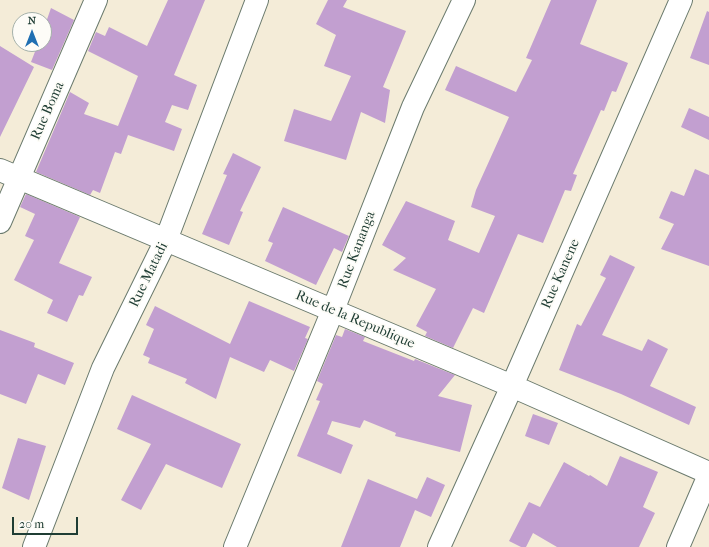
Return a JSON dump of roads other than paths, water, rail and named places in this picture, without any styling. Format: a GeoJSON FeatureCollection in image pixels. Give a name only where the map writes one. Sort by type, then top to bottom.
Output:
{"type":"FeatureCollection","features":[{"type":"Feature","properties":{"kind":"street","name":"Rue Boma"},"geometry":{"type":"LineString","coordinates":[[0,222],[9,174],[96,0]]}},
{"type":"Feature","properties":{"kind":"street","name":"Rue Matadi"},"geometry":{"type":"LineString","coordinates":[[34,547],[103,368],[166,240],[257,0]]}},
{"type":"Feature","properties":{"kind":"street","name":"Rue Kananga"},"geometry":{"type":"LineString","coordinates":[[235,547],[333,310],[413,107],[464,0]]}},
{"type":"Feature","properties":{"kind":"street","name":"Rue Kanene"},"geometry":{"type":"LineString","coordinates":[[439,547],[512,386],[681,0]]}},
{"type":"Feature","properties":{"kind":"street","name":"Rue de la Republique"},"geometry":{"type":"LineString","coordinates":[[9,174],[512,386],[709,474]]}},
{"type":"Feature","properties":{"kind":"street"},"geometry":{"type":"LineString","coordinates":[[678,547],[709,474]]}}]}
